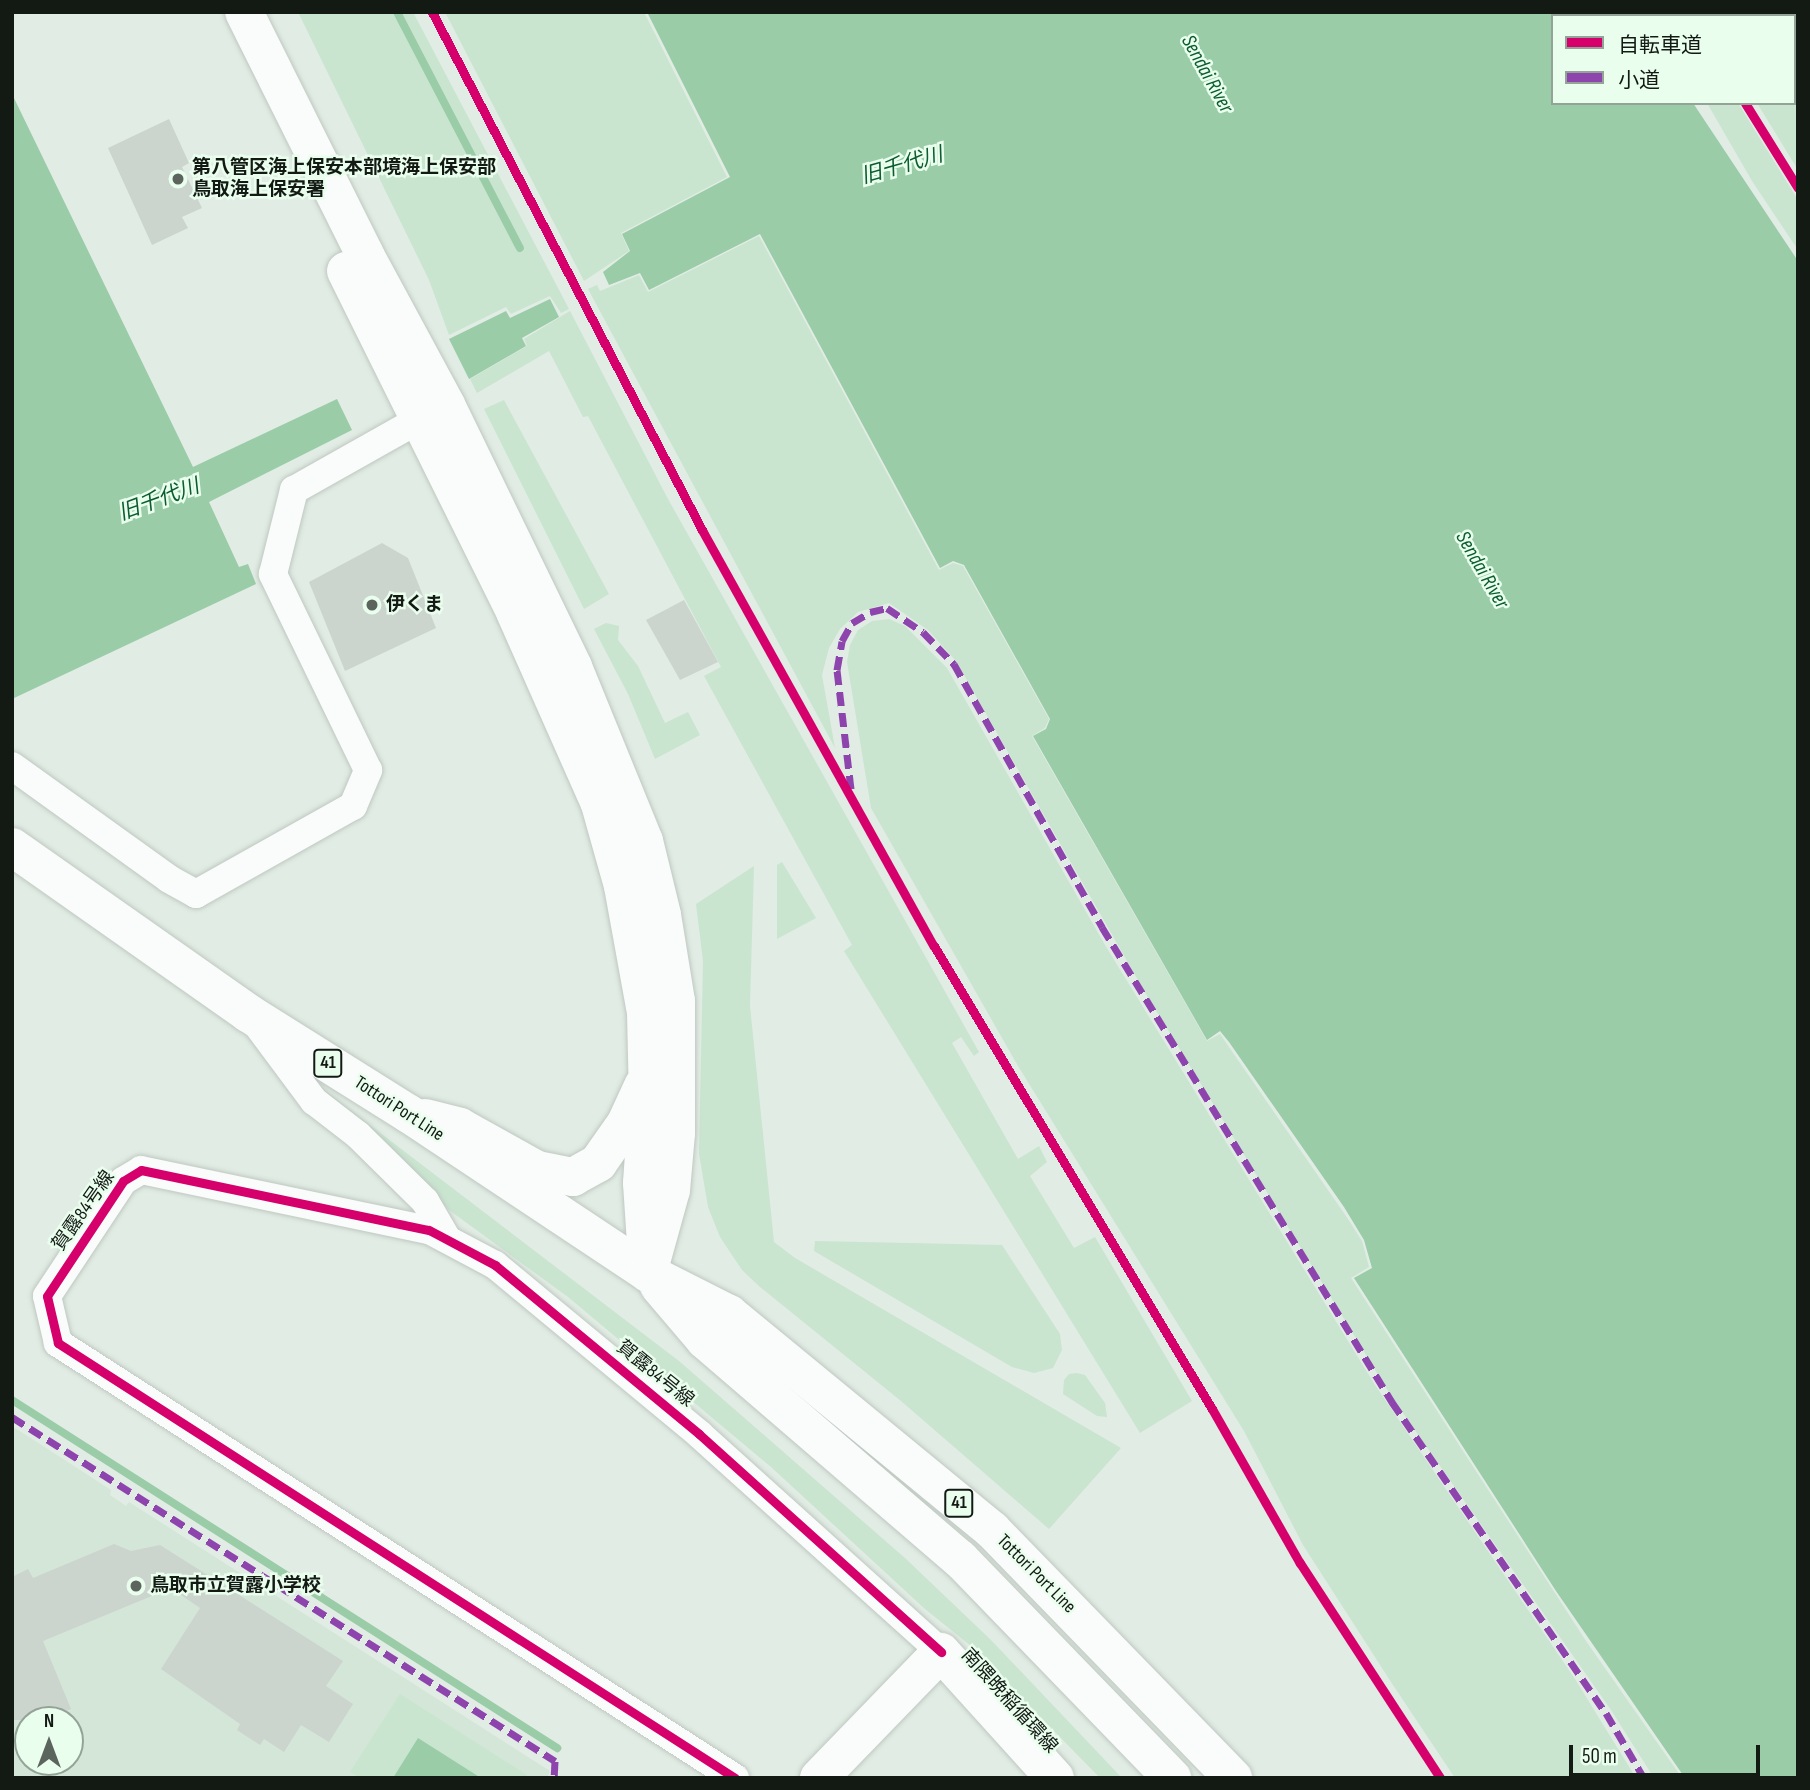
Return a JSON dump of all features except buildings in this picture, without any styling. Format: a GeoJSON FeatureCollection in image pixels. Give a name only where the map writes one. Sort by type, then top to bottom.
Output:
{"type":"FeatureCollection","features":[{"type":"Feature","properties":{"kind":"street"},"geometry":{"type":"LineString","coordinates":[[219,12],[594,715],[644,841],[662,915],[677,1001],[676,1133],[671,1189],[648,1273]]}},
{"type":"Feature","properties":{"kind":"street"},"geometry":{"type":"LineString","coordinates":[[244,12],[365,255],[515,611],[600,804],[623,886],[646,1012],[648,1076],[642,1183],[648,1273]]}},
{"type":"Feature","properties":{"kind":"street"},"geometry":{"type":"LineString","coordinates":[[12,766],[169,879],[196,894],[353,806],[368,770],[273,574],[294,489],[432,412]]}},
{"type":"Feature","properties":{"kind":"street","name":"Tottori Port Line"},"geometry":{"type":"LineString","coordinates":[[12,846],[248,1013],[409,1114],[648,1273],[729,1314],[992,1530],[1233,1778]]}},
{"type":"Feature","properties":{"kind":"street"},"geometry":{"type":"LineString","coordinates":[[248,1013],[314,1101],[358,1135],[425,1201],[447,1239]]}},
{"type":"Feature","properties":{"kind":"street"},"geometry":{"type":"LineString","coordinates":[[409,1114],[460,1127],[537,1170],[573,1177],[598,1163],[626,1123],[648,1076]]}},
{"type":"Feature","properties":{"kind":"street","name":"賀露84号線"},"geometry":{"type":"LineString","coordinates":[[735,1778],[58,1343],[47,1296],[123,1181],[141,1170],[429,1230],[495,1265],[699,1434],[940,1652]]}},
{"type":"Feature","properties":{"kind":"street","name":"Tottori Port Line"},"geometry":{"type":"LineString","coordinates":[[648,1273],[705,1340],[960,1559],[1172,1778]]}},
{"type":"Feature","properties":{"kind":"street","name":"南隈晩稲循環線"},"geometry":{"type":"LineString","coordinates":[[819,1778],[940,1652],[1055,1778]]}},
{"type":"Feature","properties":{"kind":"shaded area"},"geometry":{"type":"Polygon","coordinates":[[[298,12],[413,12],[569,309],[561,313],[550,296],[511,314],[506,307],[449,335],[429,280],[298,12]]]}},
{"type":"Feature","properties":{"kind":"shaded area"},"geometry":{"type":"Polygon","coordinates":[[[445,12],[644,12],[727,177],[621,233],[629,251],[584,281],[445,12]]]}},
{"type":"Feature","properties":{"kind":"shaded area"},"geometry":{"type":"Polygon","coordinates":[[[1699,12],[1798,12],[1798,170],[1758,105],[1796,105],[1796,14],[1699,12]]]}},
{"type":"Feature","properties":{"kind":"shaded area"},"geometry":{"type":"Polygon","coordinates":[[[1708,105],[1739,105],[1798,200],[1798,250],[1752,181],[1708,105]]]}},
{"type":"Feature","properties":{"kind":"shaded area"},"geometry":{"type":"Polygon","coordinates":[[[759,236],[939,570],[953,563],[963,566],[1049,719],[1045,728],[1032,736],[1207,1041],[1220,1034],[1348,1219],[1362,1241],[1369,1267],[1351,1278],[1586,1641],[1682,1778],[1654,1778],[1611,1710],[1391,1396],[1143,989],[956,661],[928,630],[889,603],[858,612],[840,629],[829,648],[822,675],[835,748],[588,289],[597,285],[600,291],[639,275],[648,292],[759,236]]]}},
{"type":"Feature","properties":{"kind":"shaded area"},"geometry":{"type":"Polygon","coordinates":[[[570,311],[668,499],[979,1052],[974,1056],[961,1037],[952,1043],[1018,1159],[1039,1146],[1047,1162],[1030,1176],[1074,1248],[1095,1237],[1192,1401],[1140,1433],[844,951],[852,945],[704,676],[721,667],[588,416],[583,417],[549,351],[477,393],[470,379],[527,346],[524,339],[570,311]]]}},
{"type":"Feature","properties":{"kind":"shaded area"},"geometry":{"type":"Polygon","coordinates":[[[504,400],[609,594],[584,609],[484,409],[504,400]]]}},
{"type":"Feature","properties":{"kind":"shaded area"},"geometry":{"type":"Polygon","coordinates":[[[889,619],[905,626],[947,668],[1105,945],[1375,1385],[1575,1679],[1636,1778],[1455,1778],[1391,1682],[1303,1545],[1244,1431],[1018,1066],[871,808],[847,662],[850,645],[858,630],[872,621],[889,619]]]}},
{"type":"Feature","properties":{"kind":"shaded area"},"geometry":{"type":"Polygon","coordinates":[[[606,623],[619,626],[618,640],[638,666],[665,723],[688,712],[700,735],[655,759],[628,694],[594,629],[606,623]]]}},
{"type":"Feature","properties":{"kind":"shaded area"},"geometry":{"type":"Polygon","coordinates":[[[782,862],[816,918],[777,939],[777,865],[782,862]]]}},
{"type":"Feature","properties":{"kind":"shaded area"},"geometry":{"type":"Polygon","coordinates":[[[754,866],[750,1006],[774,1242],[795,1258],[1121,1448],[1049,1529],[901,1401],[760,1287],[742,1270],[720,1237],[708,1207],[699,1154],[703,961],[696,904],[754,866]]]}},
{"type":"Feature","properties":{"kind":"shaded area"},"geometry":{"type":"Polygon","coordinates":[[[320,1087],[679,1361],[905,1558],[991,1640],[1122,1778],[1100,1778],[971,1646],[925,1609],[771,1467],[568,1297],[449,1210],[394,1151],[320,1087]]]}},
{"type":"Feature","properties":{"kind":"shaded area"},"geometry":{"type":"Polygon","coordinates":[[[815,1241],[1002,1245],[1060,1334],[1062,1350],[1053,1368],[1034,1373],[1012,1367],[814,1251],[815,1241]]]}},
{"type":"Feature","properties":{"kind":"shaded area"},"geometry":{"type":"Polygon","coordinates":[[[1069,1374],[1085,1375],[1105,1403],[1107,1417],[1097,1416],[1063,1394],[1064,1380],[1069,1374]]]}},
{"type":"Feature","properties":{"kind":"shaded area","name":"鳥取市立賀露小学校"},"geometry":{"type":"Polygon","coordinates":[[[12,1426],[111,1490],[110,1495],[126,1506],[129,1502],[550,1771],[547,1778],[12,1778],[12,1426]]]}},
{"type":"Feature","properties":{"kind":"shaded area"},"geometry":{"type":"Polygon","coordinates":[[[400,1694],[527,1775],[525,1778],[360,1778],[350,1772],[400,1694]]]}},
{"type":"Feature","properties":{"kind":"water"},"geometry":{"type":"Polygon","coordinates":[[[647,12],[1635,12],[1636,14],[1551,14],[1551,105],[1694,105],[1798,261],[1798,1778],[1685,1778],[1556,1591],[1354,1278],[1372,1268],[1364,1240],[1344,1207],[1220,1031],[1207,1040],[1033,736],[1046,729],[1050,719],[964,565],[953,561],[940,568],[760,234],[649,290],[640,273],[609,285],[603,272],[630,251],[622,234],[730,177],[647,12]]]}},
{"type":"Feature","properties":{"kind":"water","name":"旧千代川"},"geometry":{"type":"Polygon","coordinates":[[[12,94],[193,467],[337,399],[352,430],[209,502],[239,567],[248,564],[256,584],[12,699],[12,94]]]}},
{"type":"Feature","properties":{"kind":"water"},"geometry":{"type":"Polygon","coordinates":[[[550,299],[559,317],[522,338],[526,346],[469,379],[449,339],[506,311],[510,318],[550,299]]]}},
{"type":"Feature","properties":{"kind":"water"},"geometry":{"type":"Polygon","coordinates":[[[418,1738],[481,1778],[393,1778],[418,1738]]]}},
{"type":"Feature","properties":{"kind":"waterway"},"geometry":{"type":"LineString","coordinates":[[397,12],[520,248]]}},
{"type":"Feature","properties":{"kind":"waterway"},"geometry":{"type":"LineString","coordinates":[[12,1400],[557,1748]]}},
{"type":"Feature","properties":{"kind":"marked path"},"geometry":{"type":"LineString","coordinates":[[851,789],[837,670],[842,641],[852,623],[870,612],[887,608],[923,632],[954,664],[1102,927],[1392,1402],[1606,1713],[1644,1778]]}},
{"type":"Feature","properties":{"kind":"marked path"},"geometry":{"type":"LineString","coordinates":[[12,1417],[555,1761],[554,1778]]}},
{"type":"Feature","properties":{"kind":"cycle path"},"geometry":{"type":"LineString","coordinates":[[432,12],[702,530],[934,946],[1212,1409],[1300,1563],[1440,1778]]}},
{"type":"Feature","properties":{"kind":"cycle path"},"geometry":{"type":"LineString","coordinates":[[1746,105],[1798,188]]}},
{"type":"Feature","properties":{"kind":"cycle path"},"geometry":{"type":"LineString","coordinates":[[735,1778],[58,1343],[47,1296],[123,1181],[141,1170],[429,1230],[495,1265],[699,1434],[941,1652]]}},
{"type":"Feature","properties":{"kind":"place","name":"第八管区海上保安本部境海上保安部 鳥取海上保安署"},"geometry":{"type":"Point","coordinates":[178,179]}},
{"type":"Feature","properties":{"kind":"place","name":"伊くま"},"geometry":{"type":"Point","coordinates":[372,605]}},
{"type":"Feature","properties":{"kind":"place","name":"鳥取市立賀露小学校"},"geometry":{"type":"Point","coordinates":[136,1586]}},
{"type":"Feature","properties":{"kind":"water label","name":"Sendai River"},"geometry":{"type":"Point","coordinates":[1207,74]}},
{"type":"Feature","properties":{"kind":"water label","name":"Sendai River"},"geometry":{"type":"Point","coordinates":[1482,570]}}]}
